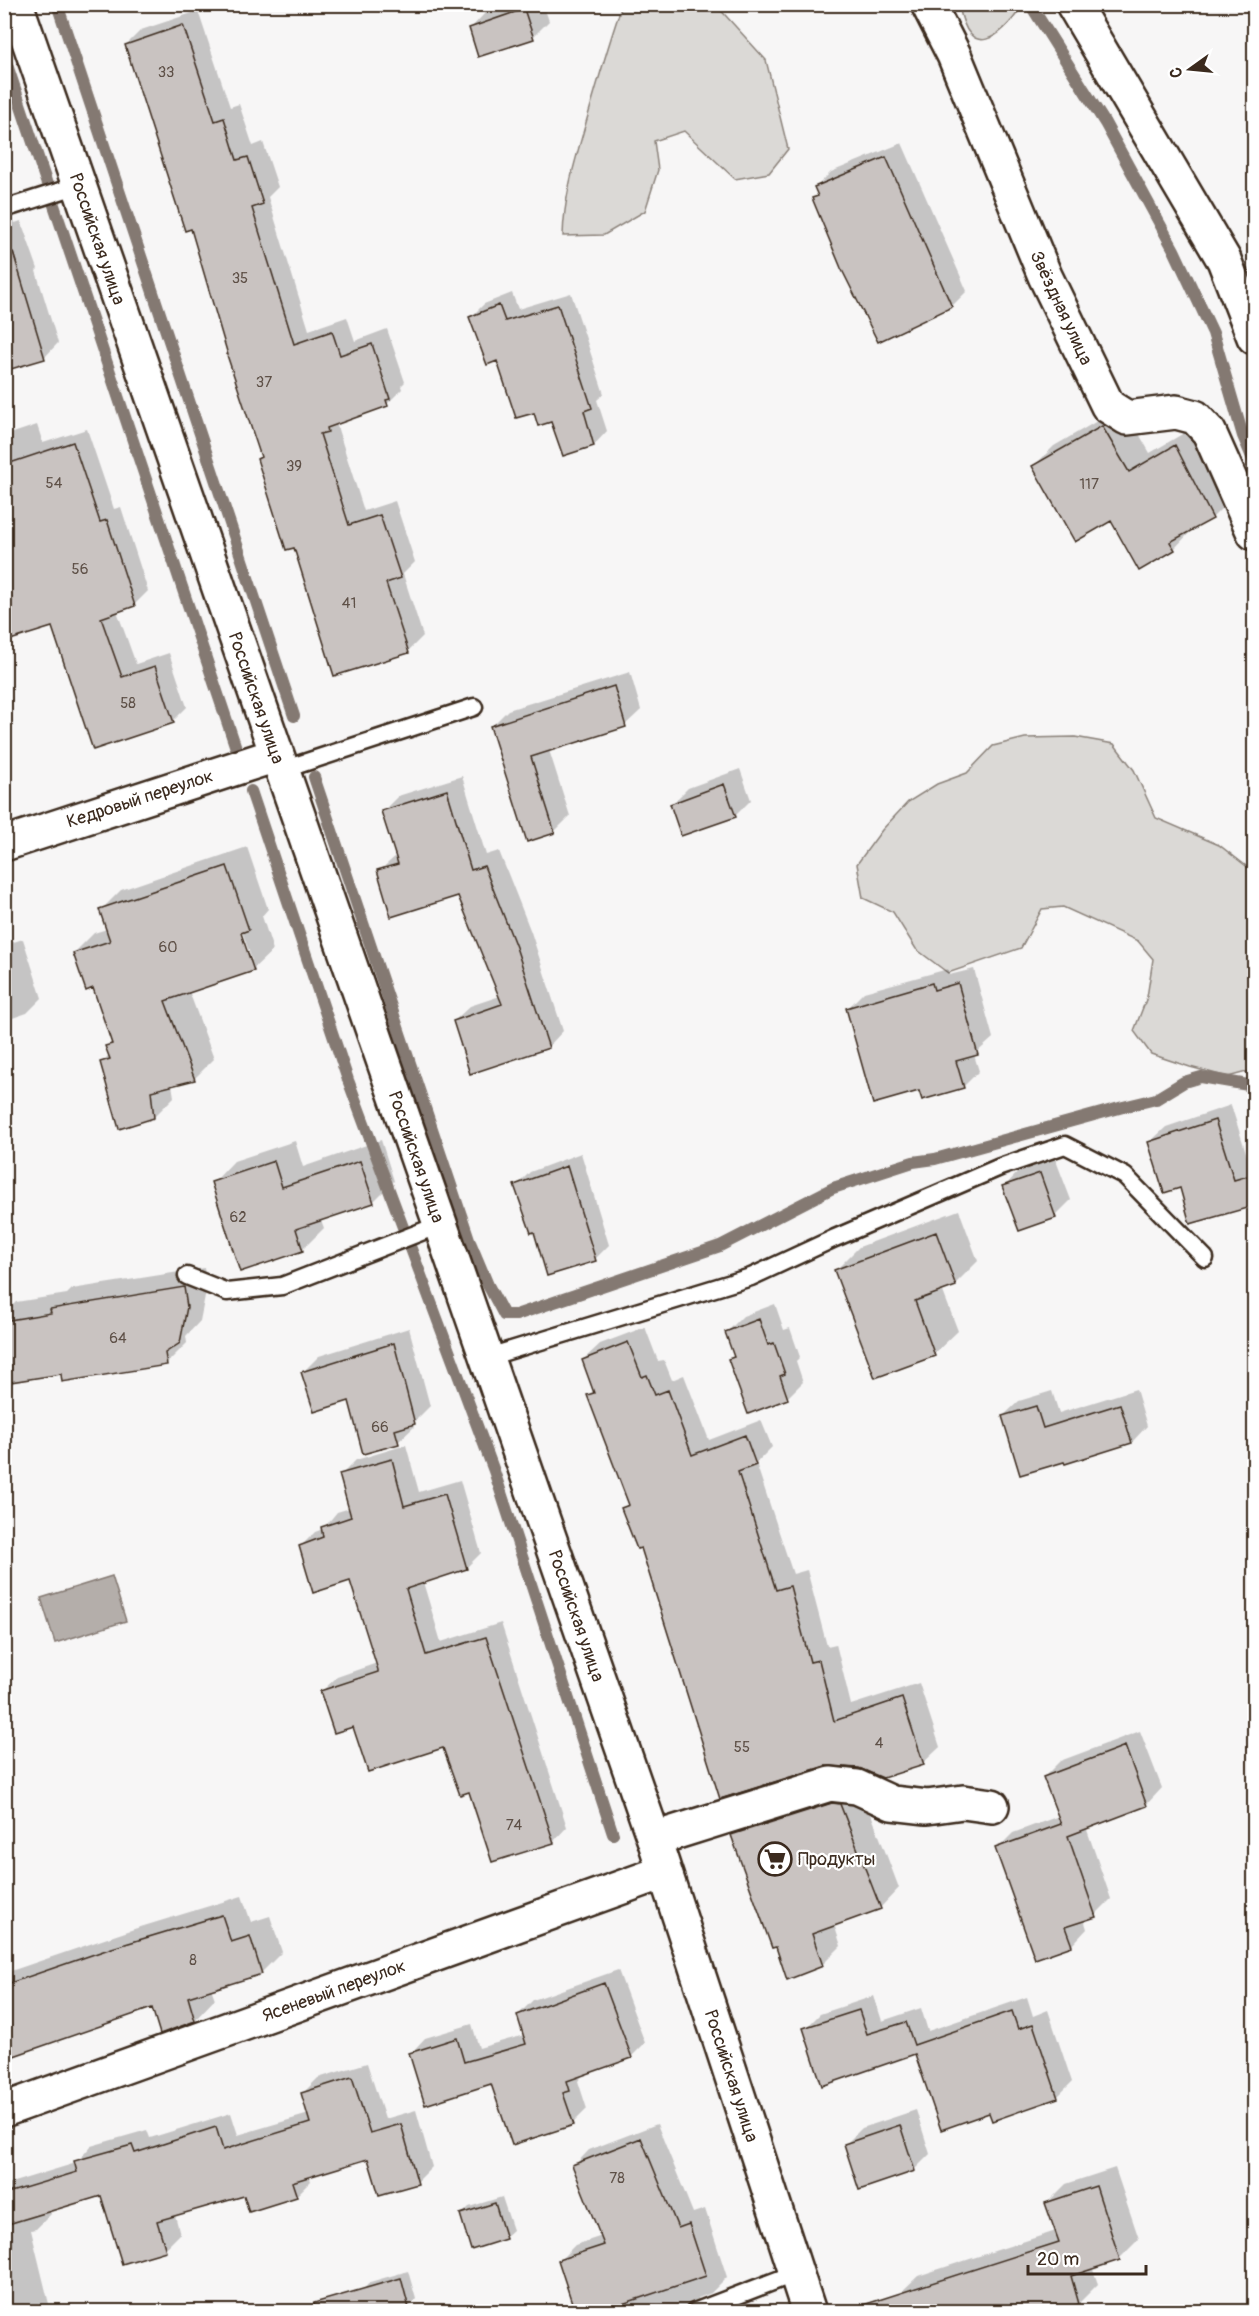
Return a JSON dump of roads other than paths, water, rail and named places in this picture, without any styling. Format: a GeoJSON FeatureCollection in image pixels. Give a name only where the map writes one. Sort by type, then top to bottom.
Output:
{"type":"FeatureCollection","features":[{"type":"Feature","properties":{"kind":"street","name":"Российская улица"},"geometry":{"type":"LineString","coordinates":[[16,4],[654,1839],[809,2312]]}},
{"type":"Feature","properties":{"kind":"street","name":"Звёздная улица"},"geometry":{"type":"LineString","coordinates":[[928,4],[954,55],[1045,276],[1108,406],[1127,418],[1176,412],[1195,417],[1209,432],[1254,533]]}},
{"type":"Feature","properties":{"kind":"street"},"geometry":{"type":"LineString","coordinates":[[1073,4],[1224,260],[1254,337]]}},
{"type":"Feature","properties":{"kind":"street","name":"Кедровый переулок"},"geometry":{"type":"LineString","coordinates":[[4,844],[279,762]]}},
{"type":"Feature","properties":{"kind":"street"},"geometry":{"type":"LineString","coordinates":[[654,1839],[830,1784],[858,1787],[892,1803],[927,1807],[963,1803],[992,1806]]}},
{"type":"Feature","properties":{"kind":"street","name":"Ясеневый переулок"},"geometry":{"type":"LineString","coordinates":[[4,2110],[664,1872]]}},
{"type":"Feature","properties":{"kind":"lane"},"geometry":{"type":"LineString","coordinates":[[4,209],[79,185]]}},
{"type":"Feature","properties":{"kind":"lane"},"geometry":{"type":"LineString","coordinates":[[279,762],[474,706]]}},
{"type":"Feature","properties":{"kind":"lane"},"geometry":{"type":"LineString","coordinates":[[485,1358],[751,1277],[989,1172],[1065,1146],[1125,1176],[1205,1258]]}},
{"type":"Feature","properties":{"kind":"lane"},"geometry":{"type":"LineString","coordinates":[[187,1276],[227,1292],[282,1286],[440,1225]]}},
{"type":"Feature","properties":{"kind":"lane"},"geometry":{"type":"LineString","coordinates":[[694,2312],[796,2273]]}},
{"type":"Feature","properties":{"kind":"waterway"},"geometry":{"type":"LineString","coordinates":[[57,4],[294,716]]}},
{"type":"Feature","properties":{"kind":"waterway"},"geometry":{"type":"LineString","coordinates":[[1030,4],[1105,123],[1174,250],[1213,333],[1243,436],[1254,462]]}},
{"type":"Feature","properties":{"kind":"waterway"},"geometry":{"type":"LineString","coordinates":[[4,56],[236,748]]}},
{"type":"Feature","properties":{"kind":"waterway"},"geometry":{"type":"LineString","coordinates":[[314,777],[470,1242],[488,1285],[504,1315],[516,1315],[720,1246],[833,1188],[913,1162],[935,1159],[1156,1099],[1184,1082],[1201,1077],[1254,1086]]}},
{"type":"Feature","properties":{"kind":"waterway"},"geometry":{"type":"LineString","coordinates":[[251,791],[348,1080],[494,1471],[613,1834]]}},
{"type":"Feature","properties":{"kind":"place","name":"Продукты"},"geometry":{"type":"Point","coordinates":[775,1859]}}]}
